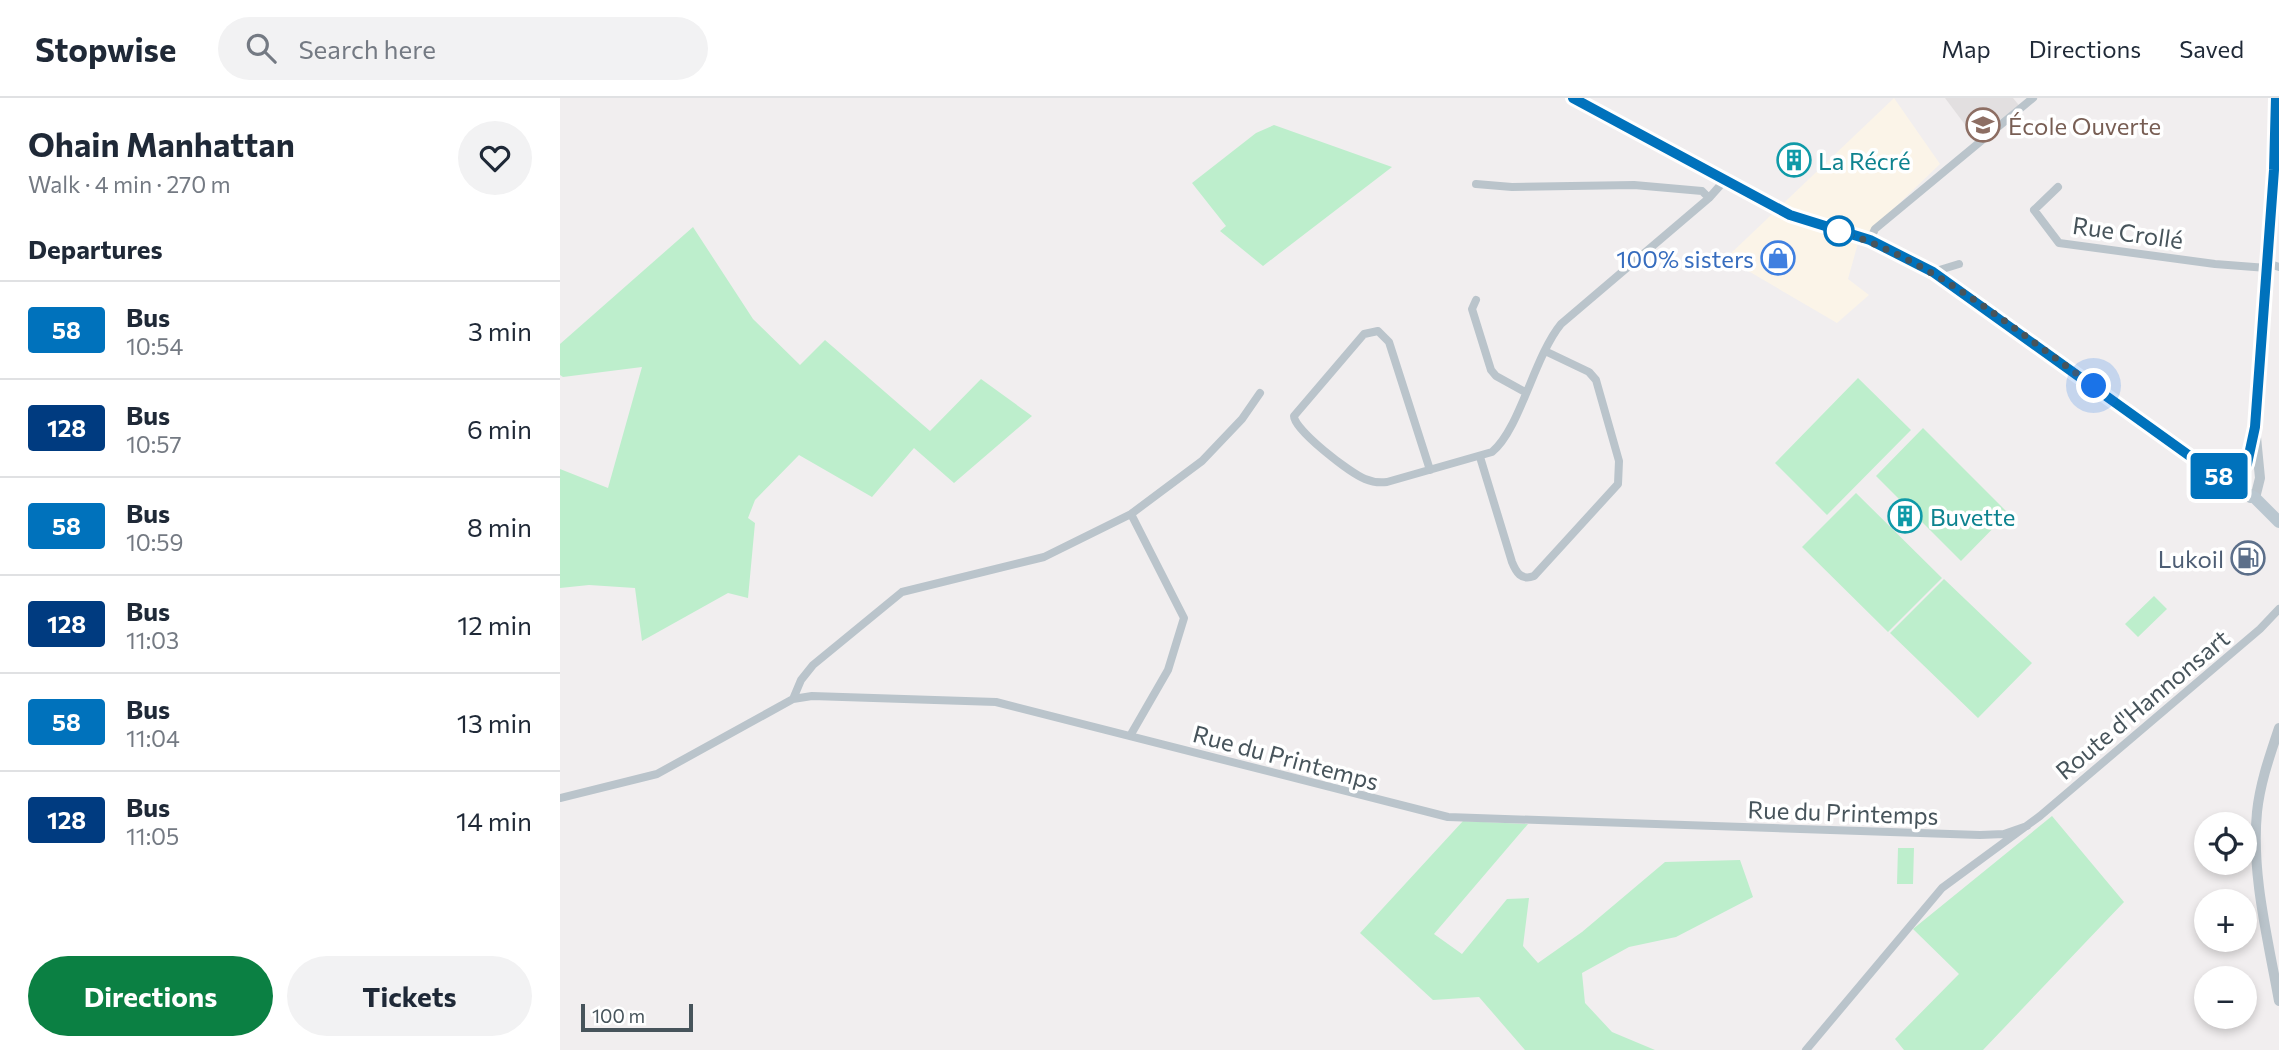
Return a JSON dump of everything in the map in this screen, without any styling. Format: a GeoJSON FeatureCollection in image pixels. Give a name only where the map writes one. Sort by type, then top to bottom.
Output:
{"type":"FeatureCollection","features":[{"type":"Feature","properties":{"kind":"main road"},"geometry":{"type":"LineString","coordinates":[[1573,98],[1790,215],[1870,240],[1933,272],[2250,498],[2279,522]]}},
{"type":"Feature","properties":{"kind":"main road"},"geometry":{"type":"LineString","coordinates":[[2250,498],[2279,531]]}},
{"type":"Feature","properties":{"kind":"street"},"geometry":{"type":"LineString","coordinates":[[1870,240],[1875,229],[2033,98]]}},
{"type":"Feature","properties":{"kind":"street"},"geometry":{"type":"LineString","coordinates":[[2228,483],[2247,464],[2255,427],[2276,98]]}},
{"type":"Feature","properties":{"kind":"street"},"geometry":{"type":"LineString","coordinates":[[1430,470],[1389,342],[1378,331],[1364,334],[1298,410],[1294,422],[1300,430],[1366,480],[1387,482],[1480,457],[1497,448],[1561,324],[1709,198],[1726,180]]}},
{"type":"Feature","properties":{"kind":"street"},"geometry":{"type":"LineString","coordinates":[[1476,184],[1647,186],[1702,191],[1709,198]]}},
{"type":"Feature","properties":{"kind":"street","name":"Rue Crollé"},"geometry":{"type":"LineString","coordinates":[[2058,187],[2034,211],[2059,243],[2215,264],[2279,267]]}},
{"type":"Feature","properties":{"kind":"street"},"geometry":{"type":"LineString","coordinates":[[1933,272],[1959,264]]}},
{"type":"Feature","properties":{"kind":"street"},"geometry":{"type":"LineString","coordinates":[[1476,300],[1472,309],[1488,365],[1496,376],[1525,393]]}},
{"type":"Feature","properties":{"kind":"street"},"geometry":{"type":"LineString","coordinates":[[1480,457],[1511,562],[1523,577],[1534,576],[1618,484],[1619,461],[1595,380],[1589,372],[1545,351]]}},
{"type":"Feature","properties":{"kind":"street"},"geometry":{"type":"LineString","coordinates":[[793,699],[801,680],[813,665],[902,592],[1044,557],[1130,514],[1202,461],[1242,419],[1259,393]]}},
{"type":"Feature","properties":{"kind":"street"},"geometry":{"type":"LineString","coordinates":[[2250,498],[2260,478],[2255,427]]}},
{"type":"Feature","properties":{"kind":"street"},"geometry":{"type":"LineString","coordinates":[[1130,514],[1184,618],[1168,670],[1130,736]]}},
{"type":"Feature","properties":{"kind":"street","name":"Route d'Hannonsart"},"geometry":{"type":"LineString","coordinates":[[1806,1050],[1930,900],[2027,826],[2260,629],[2279,609]]}},
{"type":"Feature","properties":{"kind":"street","name":"Rue du Printemps"},"geometry":{"type":"LineString","coordinates":[[560,798],[657,774],[793,699],[812,696],[996,702],[1448,817],[1980,835],[2004,834],[2027,826]]}},
{"type":"Feature","properties":{"kind":"street"},"geometry":{"type":"LineString","coordinates":[[2279,727],[2262,786],[2256,840],[2260,887],[2279,1001]]}},
{"type":"Feature","properties":{"kind":"shaded area"},"geometry":{"type":"Polygon","coordinates":[[[1894,98],[1940,164],[1858,243],[1848,279],[1869,295],[1837,323],[1726,258],[1894,98]]]}},
{"type":"Feature","properties":{"kind":"shaded area","name":"École Ouverte"},"geometry":{"type":"Polygon","coordinates":[[[1945,98],[2013,98],[2022,109],[1978,142],[1945,98]]]}},
{"type":"Feature","properties":{"kind":"green space"},"geometry":{"type":"Polygon","coordinates":[[[1274,125],[1392,167],[1263,266],[1220,231],[1226,226],[1192,183],[1256,133],[1274,125]]]}},
{"type":"Feature","properties":{"kind":"green space"},"geometry":{"type":"Polygon","coordinates":[[[693,227],[753,319],[800,365],[825,340],[930,431],[981,379],[1032,416],[954,483],[914,448],[872,497],[799,455],[755,500],[748,518],[755,523],[748,598],[728,593],[642,641],[635,588],[589,585],[560,588],[560,469],[608,488],[642,367],[563,377],[560,375],[560,344],[693,227]]]}},
{"type":"Feature","properties":{"kind":"green space"},"geometry":{"type":"Polygon","coordinates":[[[1858,378],[1911,430],[1827,515],[1775,463],[1858,378]]]}},
{"type":"Feature","properties":{"kind":"green space"},"geometry":{"type":"Polygon","coordinates":[[[1923,428],[2008,513],[1961,561],[1876,476],[1923,428]]]}},
{"type":"Feature","properties":{"kind":"green space"},"geometry":{"type":"Polygon","coordinates":[[[1856,493],[1942,578],[1888,632],[1802,547],[1856,493]]]}},
{"type":"Feature","properties":{"kind":"green space"},"geometry":{"type":"Polygon","coordinates":[[[1944,579],[2032,663],[1978,718],[1890,633],[1944,579]]]}},
{"type":"Feature","properties":{"kind":"green space"},"geometry":{"type":"Polygon","coordinates":[[[2154,596],[2167,609],[2138,637],[2125,624],[2154,596]]]}},
{"type":"Feature","properties":{"kind":"green space"},"geometry":{"type":"Polygon","coordinates":[[[2052,816],[2124,902],[1983,1050],[1904,1050],[1895,1039],[1959,974],[1913,929],[2052,816]]]}},
{"type":"Feature","properties":{"kind":"green space"},"geometry":{"type":"Polygon","coordinates":[[[1463,821],[1528,824],[1434,934],[1462,954],[1507,899],[1529,898],[1523,946],[1538,963],[1582,932],[1665,862],[1740,860],[1753,897],[1676,937],[1629,947],[1582,973],[1585,1003],[1612,1032],[1655,1050],[1525,1050],[1479,997],[1433,1000],[1360,933],[1463,821]]]}},
{"type":"Feature","properties":{"kind":"green space"},"geometry":{"type":"Polygon","coordinates":[[[1898,848],[1914,848],[1913,884],[1897,884],[1898,848]]]}},
{"type":"Feature","properties":{"kind":"bus line","name":"58"},"geometry":{"type":"LineString","coordinates":[[1573,98],[1790,215],[1870,240],[1933,272],[2226,482],[2247,464],[2255,427],[2274,170],[2276,98]]}},
{"type":"Feature","properties":{"kind":"place","name":"École Ouverte"},"geometry":{"type":"Point","coordinates":[1983,125]}},
{"type":"Feature","properties":{"kind":"place","name":"La Récré"},"geometry":{"type":"Point","coordinates":[1794,160]}},
{"type":"Feature","properties":{"kind":"place","name":"100% sisters"},"geometry":{"type":"Point","coordinates":[1778,258]}},
{"type":"Feature","properties":{"kind":"place","name":"Buvette"},"geometry":{"type":"Point","coordinates":[1905,516]}},
{"type":"Feature","properties":{"kind":"place","name":"Lukoil"},"geometry":{"type":"Point","coordinates":[2248,558]}},
{"type":"Feature","properties":{"kind":"route"},"geometry":{"type":"LineString","coordinates":[[1839,231],[1887,247],[1933,272],[2094,386]]}}]}
